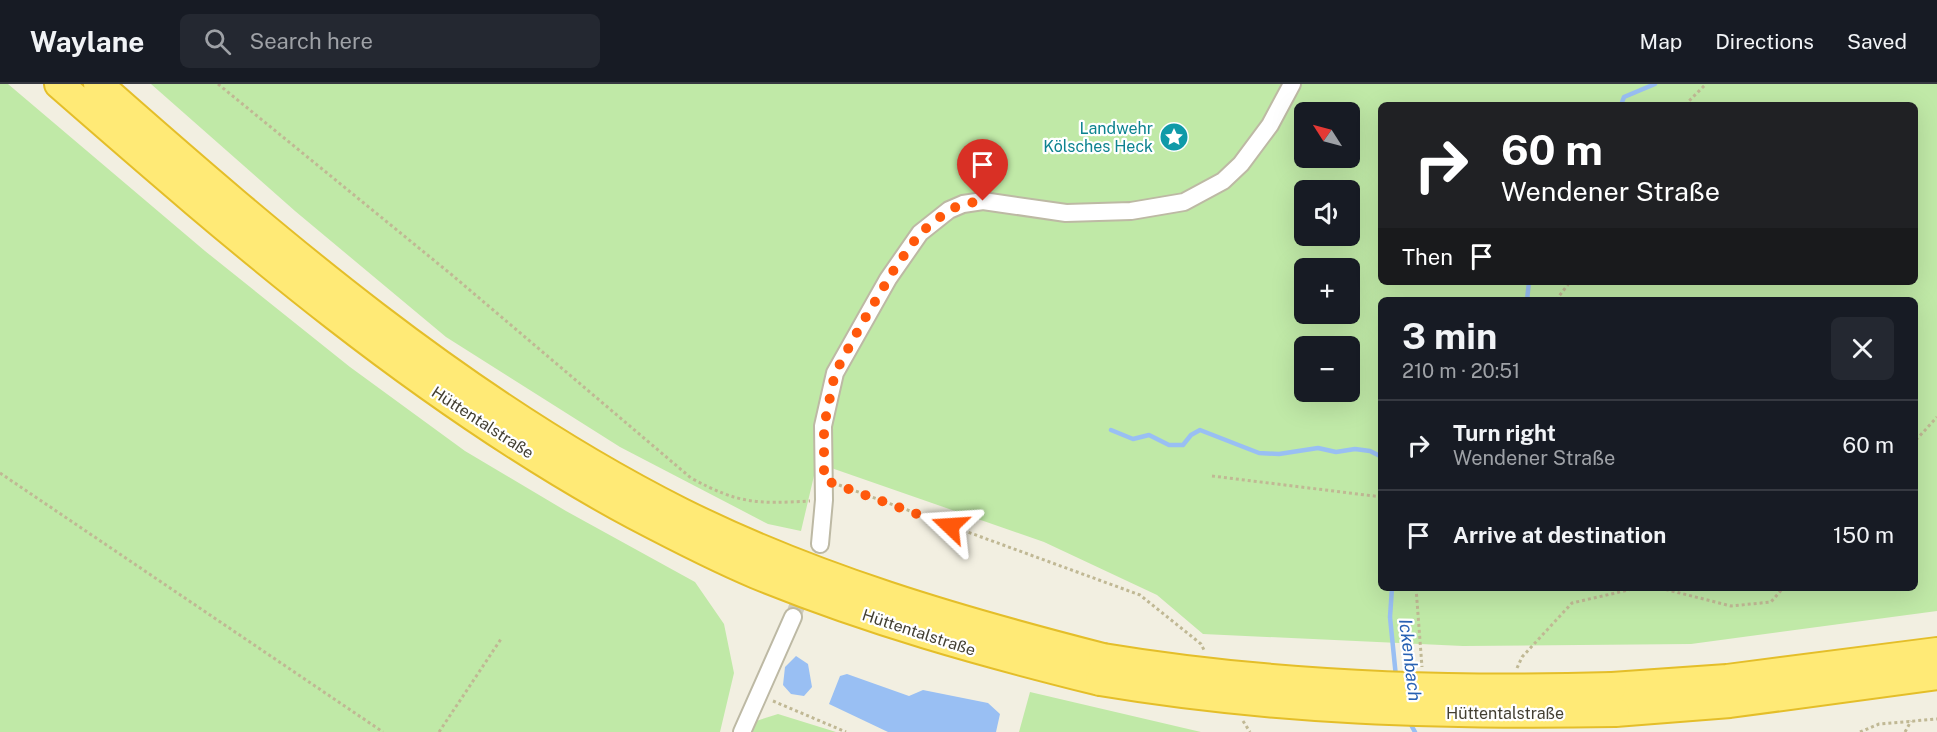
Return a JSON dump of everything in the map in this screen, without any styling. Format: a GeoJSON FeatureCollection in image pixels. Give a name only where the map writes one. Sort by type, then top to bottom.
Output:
{"type":"FeatureCollection","features":[{"type":"Feature","properties":{"kind":"highway","name":"Hüttentalstraße"},"geometry":{"type":"LineString","coordinates":[[59,84],[263,258],[379,351],[478,421],[589,490],[670,534],[754,574],[830,602],[976,650],[1101,669],[1183,671],[1384,688],[1499,691],[1614,699],[1730,703],[1937,675]]}},
{"type":"Feature","properties":{"kind":"highway","name":"Hüttentalstraße"},"geometry":{"type":"LineString","coordinates":[[98,84],[280,242],[394,331],[492,401],[601,469],[681,512],[755,546],[873,592],[1101,669]]}},
{"type":"Feature","properties":{"kind":"highway","name":"Hüttentalstraße"},"geometry":{"type":"LineString","coordinates":[[1614,699],[1727,679],[1937,652]]}},
{"type":"Feature","properties":{"kind":"street"},"geometry":{"type":"LineString","coordinates":[[820,544],[824,500],[824,426],[835,373],[902,256],[920,233],[935,219],[963,204],[983,201],[1066,213],[1131,210],[1184,202],[1223,181],[1241,164],[1270,125],[1292,84]]}},
{"type":"Feature","properties":{"kind":"street"},"geometry":{"type":"LineString","coordinates":[[742,732],[793,617]]}},
{"type":"Feature","properties":{"kind":"path"},"geometry":{"type":"LineString","coordinates":[[218,84],[452,275],[691,478],[723,496],[757,503],[824,500]]}},
{"type":"Feature","properties":{"kind":"path"},"geometry":{"type":"LineString","coordinates":[[1688,102],[1706,84]]}},
{"type":"Feature","properties":{"kind":"path"},"geometry":{"type":"LineString","coordinates":[[1558,297],[1568,285]]}},
{"type":"Feature","properties":{"kind":"path"},"geometry":{"type":"LineString","coordinates":[[1918,438],[1937,417]]}},
{"type":"Feature","properties":{"kind":"path"},"geometry":{"type":"LineString","coordinates":[[0,473],[383,732]]}},
{"type":"Feature","properties":{"kind":"path"},"geometry":{"type":"LineString","coordinates":[[1212,476],[1378,496]]}},
{"type":"Feature","properties":{"kind":"path"},"geometry":{"type":"LineString","coordinates":[[824,480],[1140,595],[1201,644],[1206,654]]}},
{"type":"Feature","properties":{"kind":"path"},"geometry":{"type":"LineString","coordinates":[[1416,591],[1422,669]]}},
{"type":"Feature","properties":{"kind":"path"},"geometry":{"type":"LineString","coordinates":[[1513,677],[1522,657],[1572,603],[1624,591]]}},
{"type":"Feature","properties":{"kind":"path"},"geometry":{"type":"LineString","coordinates":[[1672,591],[1731,606],[1771,602],[1780,591]]}},
{"type":"Feature","properties":{"kind":"path"},"geometry":{"type":"LineString","coordinates":[[438,732],[501,639]]}},
{"type":"Feature","properties":{"kind":"path"},"geometry":{"type":"LineString","coordinates":[[757,695],[846,732]]}},
{"type":"Feature","properties":{"kind":"path"},"geometry":{"type":"LineString","coordinates":[[1240,716],[1250,732]]}},
{"type":"Feature","properties":{"kind":"path"},"geometry":{"type":"LineString","coordinates":[[1860,732],[1879,724],[1937,719]]}},
{"type":"Feature","properties":{"kind":"path"},"geometry":{"type":"LineString","coordinates":[[1905,732],[1911,721]]}},
{"type":"Feature","properties":{"kind":"green space"},"geometry":{"type":"Polygon","coordinates":[[[0,84],[8,84],[205,251],[350,367],[465,451],[566,511],[695,582],[724,624],[734,673],[720,732],[0,732],[0,84]]]}},
{"type":"Feature","properties":{"kind":"green space"},"geometry":{"type":"Polygon","coordinates":[[[151,84],[1937,84],[1937,611],[1691,644],[1463,646],[1203,634],[1157,595],[1044,542],[817,463],[801,531],[768,524],[620,447],[446,337],[295,211],[151,84]]]}},
{"type":"Feature","properties":{"kind":"green space"},"geometry":{"type":"Polygon","coordinates":[[[1030,692],[1201,732],[1019,732],[1030,692]]]}},
{"type":"Feature","properties":{"kind":"green space"},"geometry":{"type":"Polygon","coordinates":[[[778,714],[836,732],[748,732],[753,722],[778,714]]]}},
{"type":"Feature","properties":{"kind":"water"},"geometry":{"type":"Polygon","coordinates":[[[796,656],[808,664],[812,687],[804,696],[791,694],[783,685],[785,667],[796,656]]]}},
{"type":"Feature","properties":{"kind":"water"},"geometry":{"type":"Polygon","coordinates":[[[847,674],[909,696],[923,690],[988,703],[1000,714],[996,732],[888,732],[829,704],[840,676],[847,674]]]}},
{"type":"Feature","properties":{"kind":"waterway","name":"Ickenbach"},"geometry":{"type":"LineString","coordinates":[[1622,102],[1624,97],[1655,84]]}},
{"type":"Feature","properties":{"kind":"waterway","name":"Ickenbach"},"geometry":{"type":"LineString","coordinates":[[1527,297],[1529,285]]}},
{"type":"Feature","properties":{"kind":"waterway"},"geometry":{"type":"LineString","coordinates":[[1111,430],[1133,439],[1149,435],[1169,445],[1183,445],[1191,435],[1200,430],[1259,453],[1279,454],[1318,448],[1336,452],[1355,449],[1370,451],[1378,455]]}},
{"type":"Feature","properties":{"kind":"waterway","name":"Ickenbach"},"geometry":{"type":"LineString","coordinates":[[1392,591],[1390,617],[1396,677]]}},
{"type":"Feature","properties":{"kind":"waterway","name":"Ickenbach"},"geometry":{"type":"LineString","coordinates":[[1409,721],[1415,732]]}},
{"type":"Feature","properties":{"kind":"tunnel"},"geometry":{"type":"LineString","coordinates":[[793,617],[820,544]]}},
{"type":"Feature","properties":{"kind":"place","name":"Landwehr Kölsches Heck"},"geometry":{"type":"Point","coordinates":[1174,137]}},
{"type":"Feature","properties":{"kind":"route"},"geometry":{"type":"LineString","coordinates":[[950,526],[824,480],[824,426],[835,373],[902,256],[920,233],[935,219],[963,204],[983,201]]}}]}
